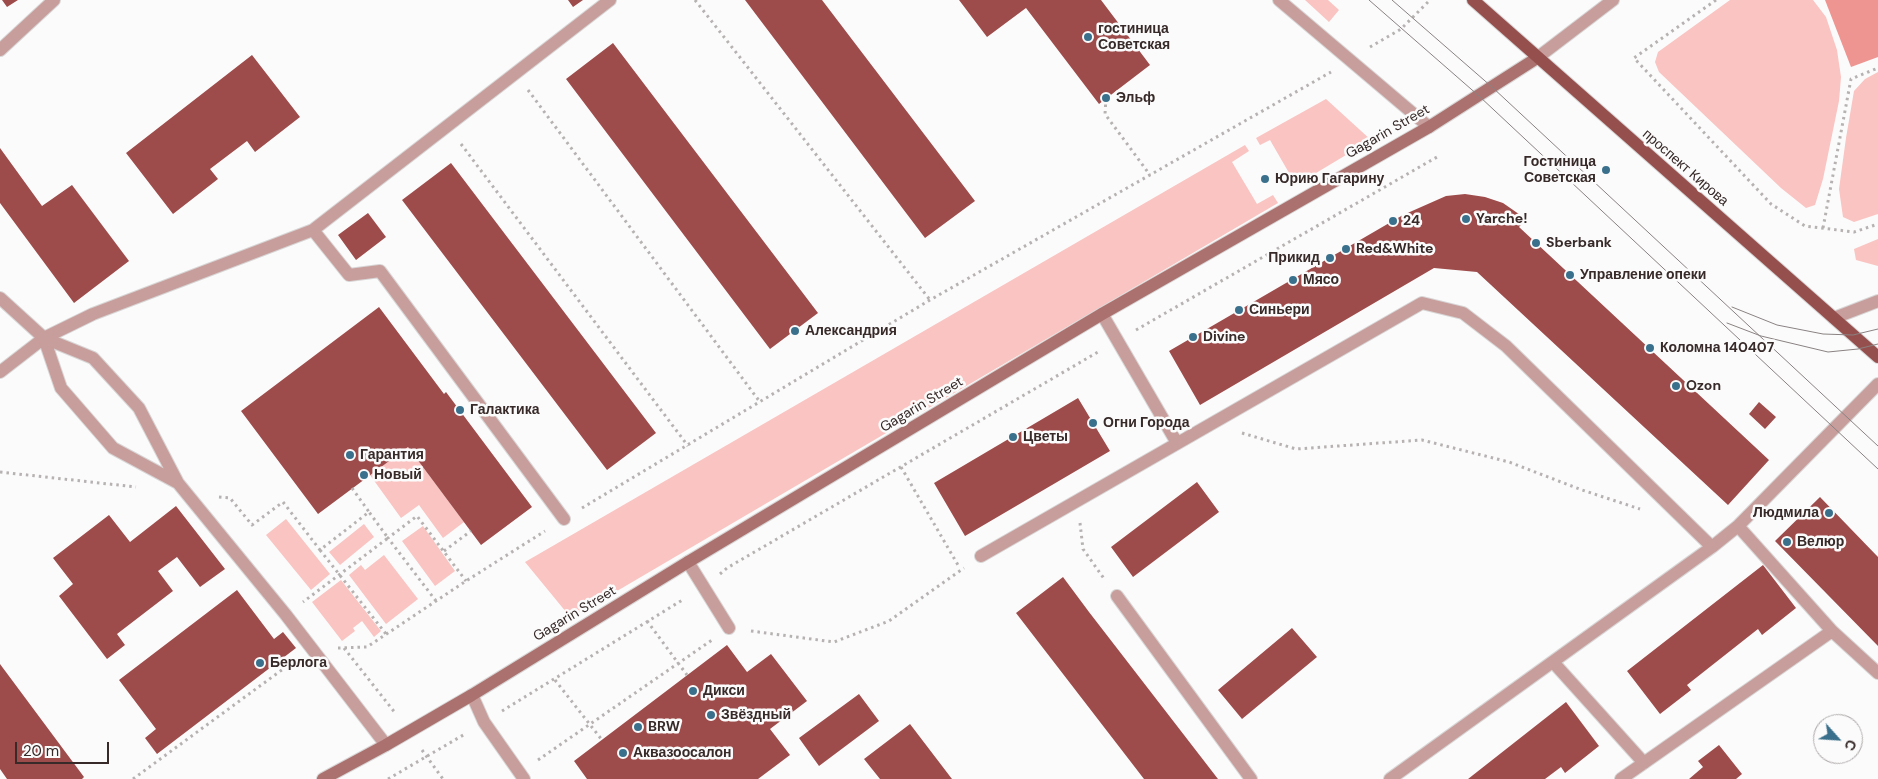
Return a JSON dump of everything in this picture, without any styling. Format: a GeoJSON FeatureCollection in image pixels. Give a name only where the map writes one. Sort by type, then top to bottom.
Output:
{"type":"FeatureCollection","features":[{"type":"Feature","properties":{"kind":"main road","name":"проспект Кирова"},"geometry":{"type":"LineString","coordinates":[[1473,0],[1878,357]]}},
{"type":"Feature","properties":{"kind":"street"},"geometry":{"type":"LineString","coordinates":[[0,50],[54,0]]}},
{"type":"Feature","properties":{"kind":"street"},"geometry":{"type":"LineString","coordinates":[[0,372],[44,338],[93,314],[313,230],[610,0]]}},
{"type":"Feature","properties":{"kind":"street"},"geometry":{"type":"LineString","coordinates":[[1279,0],[1429,127]]}},
{"type":"Feature","properties":{"kind":"street"},"geometry":{"type":"LineString","coordinates":[[1537,58],[1613,0]]}},
{"type":"Feature","properties":{"kind":"street","name":"Gagarin Street"},"geometry":{"type":"LineString","coordinates":[[323,779],[472,695],[688,562],[1102,314],[1429,127],[1537,58]]}},
{"type":"Feature","properties":{"kind":"street"},"geometry":{"type":"LineString","coordinates":[[313,230],[349,275],[380,271],[564,519]]}},
{"type":"Feature","properties":{"kind":"street"},"geometry":{"type":"LineString","coordinates":[[0,298],[44,338],[93,358],[139,408],[178,483],[286,615],[386,745]]}},
{"type":"Feature","properties":{"kind":"street"},"geometry":{"type":"LineString","coordinates":[[1834,318],[1878,301]]}},
{"type":"Feature","properties":{"kind":"street"},"geometry":{"type":"LineString","coordinates":[[981,556],[1422,303],[1463,313],[1506,346],[1712,547]]}},
{"type":"Feature","properties":{"kind":"street"},"geometry":{"type":"LineString","coordinates":[[1102,314],[1178,443]]}},
{"type":"Feature","properties":{"kind":"street"},"geometry":{"type":"LineString","coordinates":[[44,338],[61,388],[113,448],[178,483]]}},
{"type":"Feature","properties":{"kind":"street"},"geometry":{"type":"LineString","coordinates":[[1390,779],[1712,547],[1738,526],[1878,384]]}},
{"type":"Feature","properties":{"kind":"street"},"geometry":{"type":"LineString","coordinates":[[1738,526],[1832,631],[1878,673]]}},
{"type":"Feature","properties":{"kind":"street"},"geometry":{"type":"LineString","coordinates":[[688,562],[729,628]]}},
{"type":"Feature","properties":{"kind":"street"},"geometry":{"type":"LineString","coordinates":[[1117,596],[1251,779]]}},
{"type":"Feature","properties":{"kind":"street"},"geometry":{"type":"LineString","coordinates":[[1621,779],[1832,631]]}},
{"type":"Feature","properties":{"kind":"street"},"geometry":{"type":"LineString","coordinates":[[1553,662],[1644,763]]}},
{"type":"Feature","properties":{"kind":"street"},"geometry":{"type":"LineString","coordinates":[[472,695],[484,722],[521,776]]}},
{"type":"Feature","properties":{"kind":"path"},"geometry":{"type":"LineString","coordinates":[[695,0],[930,300]]}},
{"type":"Feature","properties":{"kind":"path"},"geometry":{"type":"LineString","coordinates":[[133,779],[312,648],[367,647],[564,519],[930,300],[1349,60],[1400,28],[1430,0]]}},
{"type":"Feature","properties":{"kind":"path"},"geometry":{"type":"LineString","coordinates":[[1716,0],[1634,58],[1771,204],[1805,226],[1854,232],[1878,224]]}},
{"type":"Feature","properties":{"kind":"path"},"geometry":{"type":"LineString","coordinates":[[1823,228],[1851,79],[1878,68]]}},
{"type":"Feature","properties":{"kind":"path"},"geometry":{"type":"LineString","coordinates":[[515,73],[760,402]]}},
{"type":"Feature","properties":{"kind":"path"},"geometry":{"type":"LineString","coordinates":[[1106,98],[1105,114],[1150,175]]}},
{"type":"Feature","properties":{"kind":"path"},"geometry":{"type":"LineString","coordinates":[[447,126],[688,446]]}},
{"type":"Feature","properties":{"kind":"path"},"geometry":{"type":"LineString","coordinates":[[388,779],[555,680],[647,621],[705,587],[727,568],[1436,157]]}},
{"type":"Feature","properties":{"kind":"path"},"geometry":{"type":"LineString","coordinates":[[1212,424],[1296,449],[1422,440],[1509,462],[1582,490],[1645,510]]}},
{"type":"Feature","properties":{"kind":"path"},"geometry":{"type":"LineString","coordinates":[[521,776],[590,724],[729,628],[834,642],[888,621],[961,570],[901,467]]}},
{"type":"Feature","properties":{"kind":"path"},"geometry":{"type":"LineString","coordinates":[[352,488],[369,512]]}},
{"type":"Feature","properties":{"kind":"path"},"geometry":{"type":"LineString","coordinates":[[286,615],[417,516],[466,581]]}},
{"type":"Feature","properties":{"kind":"path"},"geometry":{"type":"LineString","coordinates":[[444,551],[471,531]]}},
{"type":"Feature","properties":{"kind":"path"},"geometry":{"type":"LineString","coordinates":[[388,538],[436,601]]}},
{"type":"Feature","properties":{"kind":"path"},"geometry":{"type":"LineString","coordinates":[[1083,549],[1117,596]]}},
{"type":"Feature","properties":{"kind":"path"},"geometry":{"type":"LineString","coordinates":[[320,550],[386,634]]}},
{"type":"Feature","properties":{"kind":"path"},"geometry":{"type":"LineString","coordinates":[[647,621],[687,675]]}},
{"type":"Feature","properties":{"kind":"path"},"geometry":{"type":"LineString","coordinates":[[555,680],[602,740]]}},
{"type":"Feature","properties":{"kind":"shaded area"},"geometry":{"type":"Polygon","coordinates":[[[1305,0],[1328,0],[1339,10],[1329,22],[1305,0]]]}},
{"type":"Feature","properties":{"kind":"shaded area"},"geometry":{"type":"Polygon","coordinates":[[[1730,0],[1813,0],[1826,17],[1837,50],[1841,77],[1839,101],[1823,179],[1815,205],[1806,208],[1781,188],[1659,72],[1655,62],[1658,52],[1730,0]]]}},
{"type":"Feature","properties":{"kind":"shaded area"},"geometry":{"type":"Polygon","coordinates":[[[1825,0],[1878,0],[1878,57],[1851,67],[1825,0]]]}},
{"type":"Feature","properties":{"kind":"shaded area"},"geometry":{"type":"Polygon","coordinates":[[[1878,72],[1878,214],[1854,222],[1843,217],[1839,189],[1846,138],[1854,91],[1865,79],[1878,72]]]}},
{"type":"Feature","properties":{"kind":"shaded area"},"geometry":{"type":"Polygon","coordinates":[[[1326,99],[1371,140],[1296,185],[1270,140],[1260,145],[1256,138],[1326,99]]]}},
{"type":"Feature","properties":{"kind":"shaded area"},"geometry":{"type":"Polygon","coordinates":[[[1245,145],[1249,151],[1232,162],[1257,204],[1273,195],[1278,203],[571,618],[525,562],[1245,145]]]}},
{"type":"Feature","properties":{"kind":"shaded area"},"geometry":{"type":"Polygon","coordinates":[[[1878,239],[1878,266],[1856,260],[1854,249],[1878,239]]]}},
{"type":"Feature","properties":{"kind":"shaded area"},"geometry":{"type":"Polygon","coordinates":[[[408,447],[464,522],[443,538],[419,505],[401,518],[370,475],[408,447]]]}},
{"type":"Feature","properties":{"kind":"shaded area"},"geometry":{"type":"Polygon","coordinates":[[[286,519],[330,574],[311,590],[266,535],[286,519]]]}},
{"type":"Feature","properties":{"kind":"shaded area"},"geometry":{"type":"Polygon","coordinates":[[[364,524],[374,537],[340,565],[329,552],[364,524]]]}},
{"type":"Feature","properties":{"kind":"shaded area"},"geometry":{"type":"Polygon","coordinates":[[[423,526],[455,571],[435,586],[402,541],[423,526]]]}},
{"type":"Feature","properties":{"kind":"shaded area"},"geometry":{"type":"Polygon","coordinates":[[[384,555],[418,599],[386,624],[349,575],[361,565],[365,570],[384,555]]]}},
{"type":"Feature","properties":{"kind":"shaded area"},"geometry":{"type":"Polygon","coordinates":[[[341,580],[381,631],[374,637],[362,621],[353,628],[355,631],[342,641],[312,602],[341,580]]]}},
{"type":"Feature","properties":{"kind":"building"},"geometry":{"type":"Polygon","coordinates":[[[2,0],[18,0],[7,7],[2,0]]]}},
{"type":"Feature","properties":{"kind":"building"},"geometry":{"type":"Polygon","coordinates":[[[568,0],[583,0],[573,7],[568,0]]]}},
{"type":"Feature","properties":{"kind":"building"},"geometry":{"type":"Polygon","coordinates":[[[745,0],[822,0],[975,201],[925,238],[745,0]]]}},
{"type":"Feature","properties":{"kind":"building","name":"гостиница Советская"},"geometry":{"type":"Polygon","coordinates":[[[959,0],[1101,0],[1150,65],[1099,104],[1026,8],[987,37],[959,0]]]}},
{"type":"Feature","properties":{"kind":"building"},"geometry":{"type":"Polygon","coordinates":[[[613,43],[818,313],[770,349],[566,79],[613,43]]]}},
{"type":"Feature","properties":{"kind":"building"},"geometry":{"type":"Polygon","coordinates":[[[252,55],[300,117],[255,152],[247,141],[210,169],[218,179],[173,214],[126,153],[252,55]]]}},
{"type":"Feature","properties":{"kind":"building"},"geometry":{"type":"Polygon","coordinates":[[[0,148],[42,206],[72,185],[129,261],[74,303],[0,203],[0,148]]]}},
{"type":"Feature","properties":{"kind":"building"},"geometry":{"type":"Polygon","coordinates":[[[451,163],[656,433],[607,470],[402,200],[451,163]]]}},
{"type":"Feature","properties":{"kind":"building"},"geometry":{"type":"Polygon","coordinates":[[[1465,194],[1485,197],[1503,203],[1526,219],[1519,227],[1769,460],[1728,505],[1477,272],[1434,268],[1200,405],[1169,351],[1403,215],[1446,196],[1465,194]]]}},
{"type":"Feature","properties":{"kind":"building"},"geometry":{"type":"Polygon","coordinates":[[[368,213],[386,237],[356,260],[338,235],[368,213]]]}},
{"type":"Feature","properties":{"kind":"building"},"geometry":{"type":"Polygon","coordinates":[[[379,307],[444,394],[446,392],[532,507],[481,545],[408,447],[318,514],[241,411],[379,307]]]}},
{"type":"Feature","properties":{"kind":"building"},"geometry":{"type":"Polygon","coordinates":[[[1078,398],[1110,451],[965,536],[934,483],[1078,398]]]}},
{"type":"Feature","properties":{"kind":"building"},"geometry":{"type":"Polygon","coordinates":[[[1759,402],[1776,417],[1765,429],[1749,414],[1759,402]]]}},
{"type":"Feature","properties":{"kind":"building"},"geometry":{"type":"Polygon","coordinates":[[[1197,482],[1219,512],[1133,577],[1111,547],[1197,482]]]}},
{"type":"Feature","properties":{"kind":"building"},"geometry":{"type":"Polygon","coordinates":[[[1820,497],[1878,557],[1878,646],[1775,541],[1820,497]]]}},
{"type":"Feature","properties":{"kind":"building"},"geometry":{"type":"Polygon","coordinates":[[[176,506],[225,569],[200,587],[177,557],[158,571],[173,591],[117,634],[125,645],[107,659],[59,596],[73,584],[53,558],[109,515],[130,542],[176,506]]]}},
{"type":"Feature","properties":{"kind":"building"},"geometry":{"type":"Polygon","coordinates":[[[1763,565],[1796,608],[1762,635],[1758,629],[1687,685],[1691,690],[1660,714],[1627,671],[1763,565]]]}},
{"type":"Feature","properties":{"kind":"building"},"geometry":{"type":"Polygon","coordinates":[[[1063,577],[1218,779],[1144,779],[1016,613],[1063,577]]]}},
{"type":"Feature","properties":{"kind":"building"},"geometry":{"type":"Polygon","coordinates":[[[237,590],[274,639],[283,632],[296,648],[157,754],[145,738],[156,729],[119,680],[237,590]]]}},
{"type":"Feature","properties":{"kind":"building"},"geometry":{"type":"Polygon","coordinates":[[[1292,628],[1317,657],[1242,719],[1218,690],[1292,628]]]}},
{"type":"Feature","properties":{"kind":"building","name":"Звёздный"},"geometry":{"type":"Polygon","coordinates":[[[727,645],[747,672],[771,654],[807,701],[770,729],[790,755],[758,779],[587,779],[574,761],[727,645]]]}},
{"type":"Feature","properties":{"kind":"building"},"geometry":{"type":"Polygon","coordinates":[[[0,664],[84,777],[82,779],[7,779],[0,769],[0,664]]]}},
{"type":"Feature","properties":{"kind":"building"},"geometry":{"type":"Polygon","coordinates":[[[859,694],[879,721],[819,766],[799,738],[859,694]]]}},
{"type":"Feature","properties":{"kind":"building"},"geometry":{"type":"Polygon","coordinates":[[[1566,702],[1599,746],[1565,773],[1561,767],[1545,779],[1468,779],[1566,702]]]}},
{"type":"Feature","properties":{"kind":"building"},"geometry":{"type":"Polygon","coordinates":[[[910,724],[952,779],[880,779],[864,759],[910,724]]]}},
{"type":"Feature","properties":{"kind":"building"},"geometry":{"type":"Polygon","coordinates":[[[1719,745],[1742,774],[1736,779],[1689,779],[1703,767],[1698,761],[1719,745]]]}},
{"type":"Feature","properties":{"kind":"tram line"},"geometry":{"type":"LineString","coordinates":[[1369,0],[1479,96],[1878,469]]}},
{"type":"Feature","properties":{"kind":"tram line"},"geometry":{"type":"LineString","coordinates":[[1392,0],[1492,87],[1878,446]]}},
{"type":"Feature","properties":{"kind":"tram line"},"geometry":{"type":"LineString","coordinates":[[1732,307],[1777,325],[1823,334],[1853,335],[1878,329]]}},
{"type":"Feature","properties":{"kind":"tram line"},"geometry":{"type":"LineString","coordinates":[[1727,323],[1761,336],[1828,352],[1858,349],[1878,344]]}},
{"type":"Feature","properties":{"kind":"place","name":"гостиница Советская"},"geometry":{"type":"Point","coordinates":[1088,37]}},
{"type":"Feature","properties":{"kind":"place","name":"Эльф"},"geometry":{"type":"Point","coordinates":[1106,98]}},
{"type":"Feature","properties":{"kind":"place","name":"Гостиница Советская"},"geometry":{"type":"Point","coordinates":[1606,170]}},
{"type":"Feature","properties":{"kind":"place","name":"Юрию Гагарину"},"geometry":{"type":"Point","coordinates":[1265,179]}},
{"type":"Feature","properties":{"kind":"place","name":"Yarche!"},"geometry":{"type":"Point","coordinates":[1466,219]}},
{"type":"Feature","properties":{"kind":"place","name":"24"},"geometry":{"type":"Point","coordinates":[1393,221]}},
{"type":"Feature","properties":{"kind":"place","name":"Sberbank"},"geometry":{"type":"Point","coordinates":[1536,243]}},
{"type":"Feature","properties":{"kind":"place","name":"Red&White"},"geometry":{"type":"Point","coordinates":[1346,249]}},
{"type":"Feature","properties":{"kind":"place","name":"Прикид"},"geometry":{"type":"Point","coordinates":[1330,258]}},
{"type":"Feature","properties":{"kind":"place","name":"Управление опеки"},"geometry":{"type":"Point","coordinates":[1570,275]}},
{"type":"Feature","properties":{"kind":"place","name":"Мясо"},"geometry":{"type":"Point","coordinates":[1293,280]}},
{"type":"Feature","properties":{"kind":"place","name":"Синьери"},"geometry":{"type":"Point","coordinates":[1239,310]}},
{"type":"Feature","properties":{"kind":"place","name":"Александрия"},"geometry":{"type":"Point","coordinates":[795,331]}},
{"type":"Feature","properties":{"kind":"place","name":"Divine"},"geometry":{"type":"Point","coordinates":[1193,337]}},
{"type":"Feature","properties":{"kind":"place","name":"Коломна 140407"},"geometry":{"type":"Point","coordinates":[1650,348]}},
{"type":"Feature","properties":{"kind":"place","name":"Ozon"},"geometry":{"type":"Point","coordinates":[1676,386]}},
{"type":"Feature","properties":{"kind":"place","name":"Галактика"},"geometry":{"type":"Point","coordinates":[460,410]}},
{"type":"Feature","properties":{"kind":"place","name":"Огни Города"},"geometry":{"type":"Point","coordinates":[1093,423]}},
{"type":"Feature","properties":{"kind":"place","name":"Цветы"},"geometry":{"type":"Point","coordinates":[1013,437]}},
{"type":"Feature","properties":{"kind":"place","name":"Гарантия"},"geometry":{"type":"Point","coordinates":[350,455]}},
{"type":"Feature","properties":{"kind":"place","name":"Новый"},"geometry":{"type":"Point","coordinates":[364,475]}},
{"type":"Feature","properties":{"kind":"place","name":"Людмила"},"geometry":{"type":"Point","coordinates":[1829,513]}},
{"type":"Feature","properties":{"kind":"place","name":"Велюр"},"geometry":{"type":"Point","coordinates":[1787,542]}},
{"type":"Feature","properties":{"kind":"place","name":"Берлога"},"geometry":{"type":"Point","coordinates":[260,663]}},
{"type":"Feature","properties":{"kind":"place","name":"Дикси"},"geometry":{"type":"Point","coordinates":[693,691]}},
{"type":"Feature","properties":{"kind":"place","name":"Звёздный"},"geometry":{"type":"Point","coordinates":[711,715]}},
{"type":"Feature","properties":{"kind":"place","name":"BRW"},"geometry":{"type":"Point","coordinates":[638,727]}},
{"type":"Feature","properties":{"kind":"place","name":"Аквазоосалон"},"geometry":{"type":"Point","coordinates":[623,753]}}]}
